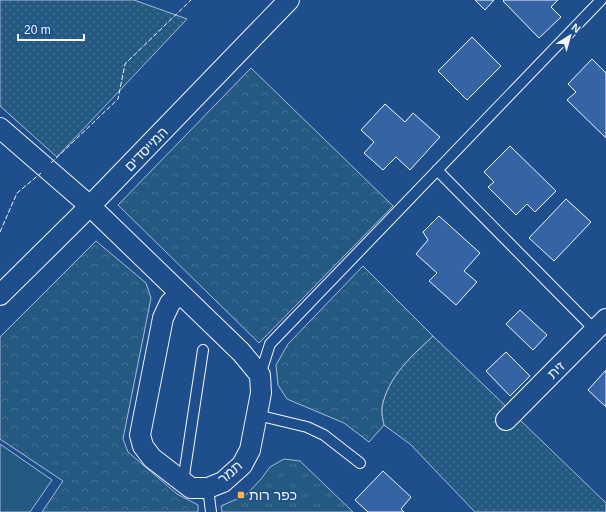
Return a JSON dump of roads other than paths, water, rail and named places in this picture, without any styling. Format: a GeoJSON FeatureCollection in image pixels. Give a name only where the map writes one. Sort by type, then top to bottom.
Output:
{"type":"FeatureCollection","features":[{"type":"Feature","properties":{"kind":"street","name":"המייסדים"},"geometry":{"type":"LineString","coordinates":[[0,295],[90,206],[289,0]]}},
{"type":"Feature","properties":{"kind":"street"},"geometry":{"type":"LineString","coordinates":[[0,128],[90,206],[241,352],[260,376]]}},
{"type":"Feature","properties":{"kind":"street","name":"תמר"},"geometry":{"type":"LineString","coordinates":[[180,293],[170,303],[163,318],[140,435],[143,446],[152,458],[191,488],[208,488],[223,482],[242,465],[250,450],[261,393],[260,376]]}},
{"type":"Feature","properties":{"kind":"street","name":"זית"},"geometry":{"type":"LineString","coordinates":[[506,420],[600,325]]}},
{"type":"Feature","properties":{"kind":"lane"},"geometry":{"type":"LineString","coordinates":[[260,376],[270,344],[601,0]]}},
{"type":"Feature","properties":{"kind":"lane"},"geometry":{"type":"LineString","coordinates":[[437,170],[600,325]]}},
{"type":"Feature","properties":{"kind":"lane"},"geometry":{"type":"LineString","coordinates":[[183,482],[203,350]]}},
{"type":"Feature","properties":{"kind":"lane"},"geometry":{"type":"LineString","coordinates":[[257,415],[307,427],[324,435],[360,463]]}},
{"type":"Feature","properties":{"kind":"lane"},"geometry":{"type":"LineString","coordinates":[[208,488],[211,512]]}},
{"type":"Feature","properties":{"kind":"place","name":"כפר רות"},"geometry":{"type":"Point","coordinates":[241,495]}}]}
